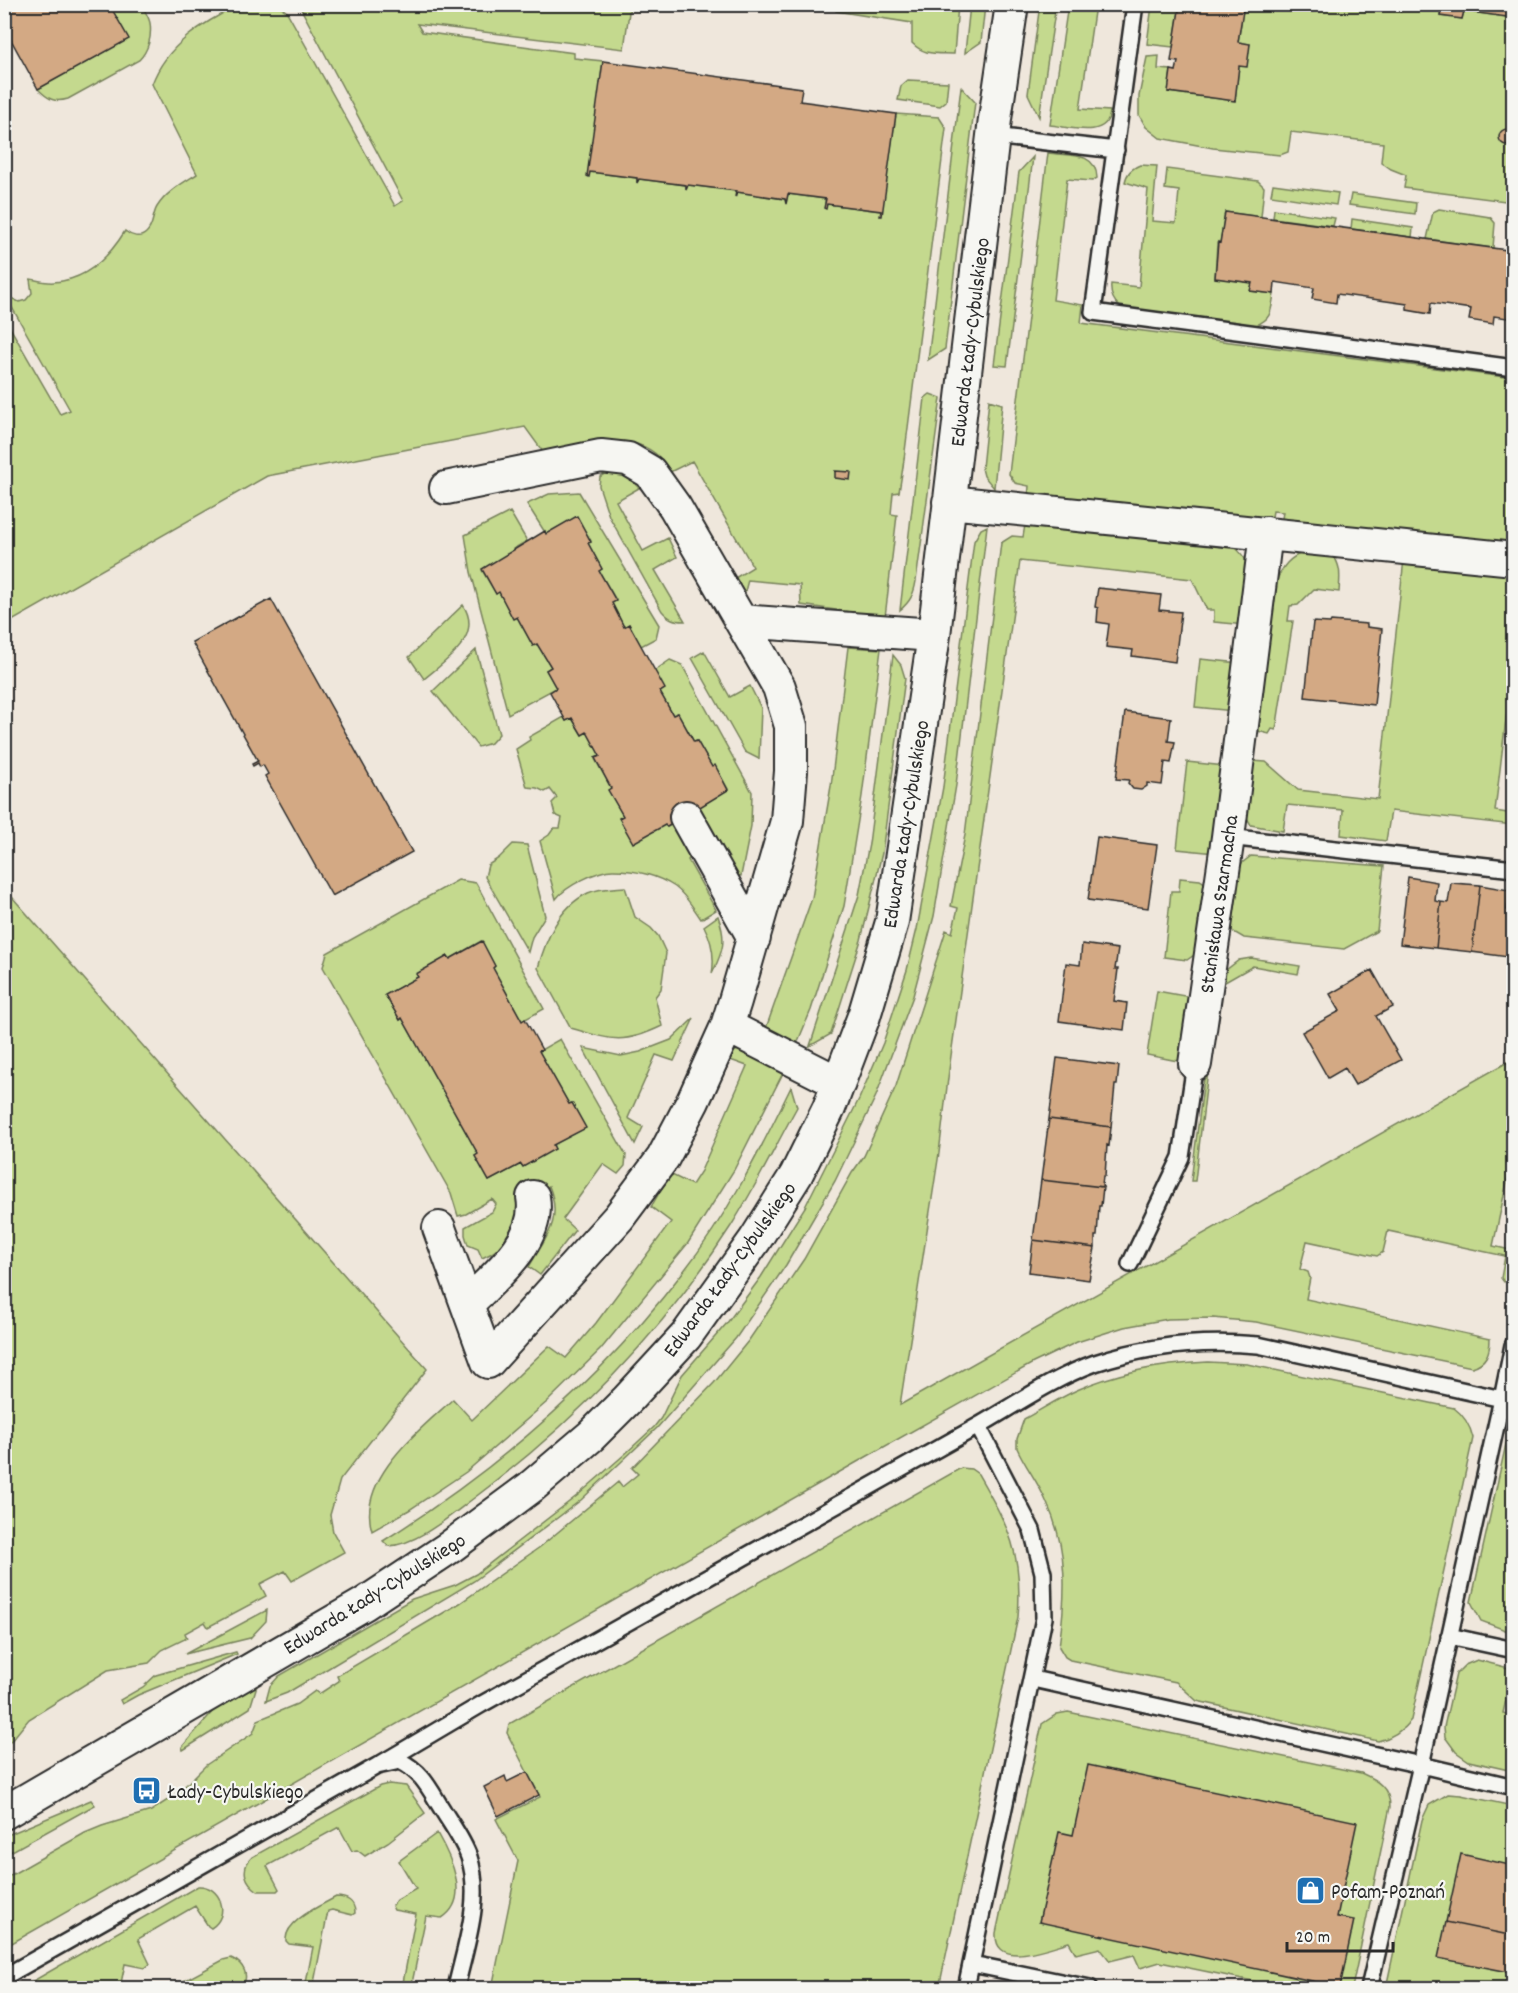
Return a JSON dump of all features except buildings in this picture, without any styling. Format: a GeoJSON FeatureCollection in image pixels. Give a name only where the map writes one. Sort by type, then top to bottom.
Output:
{"type":"FeatureCollection","features":[{"type":"Feature","properties":{"kind":"street","name":"Edwarda Łady-Cybulskiego"},"geometry":{"type":"LineString","coordinates":[[4,1813],[364,1604],[531,1487],[627,1400],[686,1336],[755,1240],[796,1175],[839,1083],[864,1016],[892,922],[934,635],[993,136],[1012,4]]}},
{"type":"Feature","properties":{"kind":"street"},"geometry":{"type":"LineString","coordinates":[[439,1228],[488,1362],[619,1217],[663,1158],[693,1101],[727,1026],[754,938],[787,821],[792,771],[791,726],[779,687],[675,507],[650,472],[628,459],[601,456],[446,488]]}},
{"type":"Feature","properties":{"kind":"street"},"geometry":{"type":"LineString","coordinates":[[949,502],[1514,559]]}},
{"type":"Feature","properties":{"kind":"street","name":"Stanisława Szarmacha"},"geometry":{"type":"LineString","coordinates":[[1194,1064],[1228,837],[1266,533]]}},
{"type":"Feature","properties":{"kind":"street"},"geometry":{"type":"LineString","coordinates":[[741,621],[934,635]]}},
{"type":"Feature","properties":{"kind":"street"},"geometry":{"type":"LineString","coordinates":[[686,817],[754,938]]}},
{"type":"Feature","properties":{"kind":"street"},"geometry":{"type":"LineString","coordinates":[[727,1026],[839,1083]]}},
{"type":"Feature","properties":{"kind":"street"},"geometry":{"type":"LineString","coordinates":[[467,1304],[511,1258],[530,1230],[534,1215],[533,1197]]}},
{"type":"Feature","properties":{"kind":"lane"},"geometry":{"type":"LineString","coordinates":[[1136,4],[1093,312],[1514,368]]}},
{"type":"Feature","properties":{"kind":"lane"},"geometry":{"type":"LineString","coordinates":[[993,136],[1116,150]]}},
{"type":"Feature","properties":{"kind":"lane"},"geometry":{"type":"LineString","coordinates":[[1228,837],[1514,869]]}},
{"type":"Feature","properties":{"kind":"lane","name":"Stanisława Szarmacha"},"geometry":{"type":"LineString","coordinates":[[1130,1264],[1181,1156],[1194,1064]]}},
{"type":"Feature","properties":{"kind":"lane"},"geometry":{"type":"LineString","coordinates":[[4,1977],[377,1766],[492,1698],[1046,1386],[1093,1364],[1133,1352],[1181,1344],[1220,1342],[1258,1345],[1508,1400]]}},
{"type":"Feature","properties":{"kind":"lane"},"geometry":{"type":"LineString","coordinates":[[1369,1989],[1449,1636],[1508,1400],[1513,1345]]}},
{"type":"Feature","properties":{"kind":"lane"},"geometry":{"type":"LineString","coordinates":[[966,1989],[1044,1618],[1043,1573],[1032,1530],[978,1426]]}},
{"type":"Feature","properties":{"kind":"lane"},"geometry":{"type":"LineString","coordinates":[[1449,1636],[1514,1650]]}},
{"type":"Feature","properties":{"kind":"lane"},"geometry":{"type":"LineString","coordinates":[[1033,1679],[1514,1786]]}},
{"type":"Feature","properties":{"kind":"lane"},"geometry":{"type":"LineString","coordinates":[[377,1766],[400,1761],[414,1767],[468,1854],[475,1896],[456,1989]]}},
{"type":"Feature","properties":{"kind":"lane"},"geometry":{"type":"LineString","coordinates":[[972,1964],[1090,1989]]}},
{"type":"Feature","properties":{"kind":"green space"},"geometry":{"type":"Polygon","coordinates":[[[1040,4],[1056,5],[1039,117],[1028,94],[1040,4]]]}},
{"type":"Feature","properties":{"kind":"green space"},"geometry":{"type":"Polygon","coordinates":[[[1378,4],[1378,7],[1401,11],[1402,5],[1442,5],[1440,16],[1462,19],[1464,11],[1513,18],[1513,202],[1404,188],[1406,175],[1381,162],[1383,143],[1291,132],[1288,152],[1280,155],[1213,148],[1160,138],[1146,127],[1139,115],[1139,96],[1147,57],[1159,56],[1158,69],[1171,70],[1168,92],[1235,101],[1239,66],[1250,44],[1238,42],[1244,5],[1378,4]]]}},
{"type":"Feature","properties":{"kind":"green space"},"geometry":{"type":"Polygon","coordinates":[[[109,5],[143,5],[150,28],[149,43],[145,52],[139,60],[68,99],[59,101],[48,98],[38,89],[128,39],[109,5]]]}},
{"type":"Feature","properties":{"kind":"green space"},"geometry":{"type":"Polygon","coordinates":[[[239,5],[278,5],[287,12],[395,206],[403,201],[299,5],[630,5],[624,49],[417,24],[422,32],[574,53],[574,58],[603,61],[590,172],[637,178],[637,183],[639,179],[686,185],[686,190],[688,185],[736,191],[736,197],[737,192],[785,199],[786,203],[788,194],[825,199],[825,206],[827,204],[881,211],[881,216],[896,114],[939,117],[946,128],[903,467],[899,492],[893,493],[891,514],[897,515],[885,617],[801,605],[800,585],[748,580],[743,599],[730,581],[753,567],[692,461],[670,472],[659,457],[647,448],[619,441],[587,443],[543,452],[525,427],[267,476],[5,625],[4,317],[60,414],[70,410],[5,295],[19,302],[26,300],[32,293],[30,279],[45,282],[66,280],[96,266],[112,250],[125,231],[136,236],[146,233],[155,210],[165,197],[197,174],[152,84],[158,70],[176,46],[200,27],[239,5]]]}},
{"type":"Feature","properties":{"kind":"green space"},"geometry":{"type":"Polygon","coordinates":[[[836,5],[958,5],[954,54],[931,53],[917,47],[912,43],[912,23],[836,11],[836,5]]]}},
{"type":"Feature","properties":{"kind":"green space"},"geometry":{"type":"Polygon","coordinates":[[[970,5],[985,5],[981,42],[965,53],[970,5]]]}},
{"type":"Feature","properties":{"kind":"green space"},"geometry":{"type":"Polygon","coordinates":[[[1068,5],[1095,5],[1080,109],[1110,111],[1108,120],[1095,129],[1050,125],[1068,5]]]}},
{"type":"Feature","properties":{"kind":"green space"},"geometry":{"type":"Polygon","coordinates":[[[1152,5],[1180,5],[1173,47],[1147,44],[1152,5]]]}},
{"type":"Feature","properties":{"kind":"green space"},"geometry":{"type":"Polygon","coordinates":[[[908,80],[948,82],[946,101],[940,106],[898,100],[901,86],[908,80]]]}},
{"type":"Feature","properties":{"kind":"green space"},"geometry":{"type":"Polygon","coordinates":[[[961,87],[975,102],[945,349],[928,360],[961,87]]]}},
{"type":"Feature","properties":{"kind":"green space"},"geometry":{"type":"Polygon","coordinates":[[[1048,153],[1080,156],[1087,159],[1092,163],[1097,178],[1092,181],[1067,179],[1053,300],[1083,305],[1081,323],[1513,378],[1513,551],[1281,525],[1283,512],[1273,511],[1271,522],[1028,499],[1029,486],[1015,483],[1009,474],[1048,153]]]}},
{"type":"Feature","properties":{"kind":"green space"},"geometry":{"type":"Polygon","coordinates":[[[1033,157],[1007,366],[994,365],[1019,172],[1033,157]]]}},
{"type":"Feature","properties":{"kind":"green space"},"geometry":{"type":"Polygon","coordinates":[[[1140,165],[1157,166],[1152,221],[1176,223],[1179,191],[1165,189],[1167,169],[1258,181],[1264,187],[1261,217],[1225,212],[1220,243],[1217,243],[1215,277],[1252,283],[1251,291],[1274,294],[1270,313],[1265,320],[1256,325],[1120,307],[1112,294],[1111,284],[1139,287],[1148,189],[1125,182],[1130,172],[1140,165]]]}},
{"type":"Feature","properties":{"kind":"green space"},"geometry":{"type":"Polygon","coordinates":[[[1273,184],[1338,193],[1336,205],[1271,195],[1273,184]]]}},
{"type":"Feature","properties":{"kind":"green space"},"geometry":{"type":"Polygon","coordinates":[[[1351,194],[1416,203],[1415,214],[1349,205],[1351,194]]]}},
{"type":"Feature","properties":{"kind":"green space"},"geometry":{"type":"Polygon","coordinates":[[[1274,209],[1335,218],[1333,226],[1273,218],[1274,209]]]}},
{"type":"Feature","properties":{"kind":"green space"},"geometry":{"type":"Polygon","coordinates":[[[1439,209],[1490,217],[1495,223],[1493,248],[1427,239],[1433,212],[1439,209]]]}},
{"type":"Feature","properties":{"kind":"green space"},"geometry":{"type":"Polygon","coordinates":[[[1352,219],[1413,228],[1412,237],[1351,229],[1352,219]]]}},
{"type":"Feature","properties":{"kind":"green space"},"geometry":{"type":"Polygon","coordinates":[[[930,394],[941,398],[916,581],[911,597],[900,610],[925,398],[930,394]]]}},
{"type":"Feature","properties":{"kind":"green space"},"geometry":{"type":"Polygon","coordinates":[[[989,400],[1002,404],[994,488],[984,476],[982,468],[989,400]]]}},
{"type":"Feature","properties":{"kind":"green space"},"geometry":{"type":"Polygon","coordinates":[[[609,471],[628,477],[639,488],[616,501],[643,551],[668,538],[677,557],[655,570],[685,621],[672,619],[662,611],[609,516],[599,486],[600,477],[609,471]]]}},
{"type":"Feature","properties":{"kind":"green space"},"geometry":{"type":"Polygon","coordinates":[[[579,492],[659,625],[656,638],[641,646],[629,624],[624,627],[612,603],[616,600],[599,571],[602,569],[588,543],[591,541],[577,517],[546,534],[527,504],[549,494],[579,492]]]}},
{"type":"Feature","properties":{"kind":"green space"},"geometry":{"type":"Polygon","coordinates":[[[510,512],[527,541],[513,549],[514,552],[482,570],[496,594],[499,592],[513,618],[517,617],[533,646],[538,644],[551,667],[546,670],[556,688],[508,714],[471,572],[465,535],[510,512]]]}},
{"type":"Feature","properties":{"kind":"green space"},"geometry":{"type":"Polygon","coordinates":[[[1025,525],[1221,536],[1243,556],[1251,575],[1246,625],[1214,622],[1214,610],[1207,610],[1192,579],[1020,561],[939,1153],[900,1405],[1513,1059],[1513,1154],[1493,1246],[1510,1250],[1513,1255],[1512,1276],[1504,1282],[1501,1278],[1505,1256],[1388,1231],[1383,1252],[1377,1256],[1307,1241],[1300,1269],[1308,1272],[1310,1278],[1306,1299],[1490,1339],[1486,1357],[1481,1363],[1472,1367],[1256,1322],[1213,1318],[1168,1319],[1124,1327],[1077,1342],[1033,1363],[859,1461],[5,1947],[4,1879],[85,1833],[151,1811],[177,1794],[206,1765],[253,1733],[258,1720],[297,1704],[315,1691],[319,1694],[339,1681],[337,1676],[460,1603],[540,1547],[618,1482],[622,1487],[638,1474],[632,1468],[714,1383],[749,1340],[804,1259],[852,1173],[864,1156],[896,1086],[946,930],[952,933],[958,908],[951,906],[965,835],[1001,543],[1012,536],[1023,537],[1025,525]]]}},
{"type":"Feature","properties":{"kind":"green space"},"geometry":{"type":"Polygon","coordinates":[[[987,526],[956,785],[934,916],[913,996],[876,1096],[835,1181],[786,1265],[736,1338],[657,1428],[581,1500],[474,1581],[287,1693],[266,1701],[270,1686],[279,1676],[412,1599],[455,1585],[476,1574],[578,1495],[625,1454],[661,1418],[682,1375],[727,1323],[761,1277],[805,1207],[859,1099],[883,1043],[907,970],[917,929],[943,787],[974,541],[981,529],[987,526]]]}},
{"type":"Feature","properties":{"kind":"green space"},"geometry":{"type":"Polygon","coordinates":[[[1305,552],[1331,553],[1339,567],[1339,592],[1314,589],[1298,605],[1290,606],[1288,621],[1293,621],[1276,730],[1272,729],[1269,734],[1258,731],[1252,725],[1276,582],[1287,563],[1305,552]]]}},
{"type":"Feature","properties":{"kind":"green space"},"geometry":{"type":"Polygon","coordinates":[[[1404,559],[1513,571],[1513,661],[1495,811],[1513,814],[1513,825],[1391,811],[1386,841],[1341,835],[1343,810],[1287,805],[1283,831],[1251,825],[1245,814],[1252,761],[1266,762],[1298,790],[1378,799],[1404,559]]]}},
{"type":"Feature","properties":{"kind":"green space"},"geometry":{"type":"Polygon","coordinates":[[[463,605],[468,617],[469,628],[465,638],[451,656],[424,679],[409,657],[463,605]]]}},
{"type":"Feature","properties":{"kind":"green space"},"geometry":{"type":"Polygon","coordinates":[[[848,647],[881,649],[862,796],[844,906],[811,1010],[796,1046],[765,1031],[812,898],[831,786],[848,647]]]}},
{"type":"Feature","properties":{"kind":"green space"},"geometry":{"type":"Polygon","coordinates":[[[476,650],[499,734],[491,743],[478,747],[433,691],[476,650]]]}},
{"type":"Feature","properties":{"kind":"green space"},"geometry":{"type":"Polygon","coordinates":[[[704,651],[730,697],[750,686],[761,708],[759,759],[745,752],[692,658],[704,651]]]}},
{"type":"Feature","properties":{"kind":"green space"},"geometry":{"type":"Polygon","coordinates":[[[893,655],[901,665],[905,678],[882,853],[861,940],[831,1034],[810,1046],[859,895],[869,844],[893,655]]]}},
{"type":"Feature","properties":{"kind":"green space"},"geometry":{"type":"Polygon","coordinates":[[[1200,659],[1240,663],[1234,711],[1195,707],[1200,659]]]}},
{"type":"Feature","properties":{"kind":"green space"},"geometry":{"type":"Polygon","coordinates":[[[670,660],[682,665],[752,792],[751,826],[741,876],[735,875],[697,807],[728,789],[697,741],[694,742],[678,713],[673,715],[660,692],[654,671],[670,660]]]}},
{"type":"Feature","properties":{"kind":"green space"},"geometry":{"type":"Polygon","coordinates":[[[564,717],[566,721],[572,718],[582,735],[587,732],[600,756],[595,759],[623,816],[620,818],[667,827],[677,822],[691,856],[688,860],[716,910],[701,919],[675,887],[653,876],[621,870],[591,876],[574,884],[556,899],[540,841],[554,828],[560,828],[562,818],[555,815],[552,803],[557,798],[550,789],[545,792],[527,787],[516,749],[530,740],[529,737],[564,717]]]}},
{"type":"Feature","properties":{"kind":"green space"},"geometry":{"type":"Polygon","coordinates":[[[1187,762],[1225,766],[1215,853],[1177,849],[1187,762]]]}},
{"type":"Feature","properties":{"kind":"green space"},"geometry":{"type":"Polygon","coordinates":[[[513,844],[527,845],[545,916],[532,937],[528,952],[485,877],[488,865],[513,844]]]}},
{"type":"Feature","properties":{"kind":"green space"},"geometry":{"type":"Polygon","coordinates":[[[1251,856],[1384,866],[1377,931],[1344,949],[1244,938],[1232,931],[1226,919],[1233,875],[1251,856]]]}},
{"type":"Feature","properties":{"kind":"green space"},"geometry":{"type":"Polygon","coordinates":[[[1180,878],[1200,880],[1206,884],[1201,950],[1187,960],[1164,957],[1171,891],[1179,891],[1180,878]]]}},
{"type":"Feature","properties":{"kind":"green space"},"geometry":{"type":"Polygon","coordinates":[[[458,880],[476,883],[544,1009],[522,1021],[481,941],[450,959],[448,956],[417,974],[418,977],[386,995],[400,1020],[402,1018],[478,1154],[475,1156],[489,1181],[555,1149],[553,1145],[585,1128],[539,1051],[560,1039],[626,1155],[625,1166],[618,1174],[603,1164],[563,1219],[575,1230],[540,1275],[529,1267],[551,1228],[554,1209],[549,1186],[519,1206],[513,1231],[498,1249],[482,1258],[478,1249],[468,1245],[465,1227],[492,1212],[496,1204],[492,1199],[458,1216],[451,1193],[323,967],[327,953],[458,880]]]}},
{"type":"Feature","properties":{"kind":"green space"},"geometry":{"type":"Polygon","coordinates":[[[625,887],[635,917],[658,936],[666,953],[661,989],[655,997],[662,1026],[637,1036],[617,1039],[571,1028],[538,968],[555,925],[569,907],[592,891],[625,887]]]}},
{"type":"Feature","properties":{"kind":"green space"},"geometry":{"type":"Polygon","coordinates":[[[5,889],[427,1369],[340,1480],[330,1515],[333,1532],[344,1552],[292,1581],[285,1571],[260,1584],[266,1596],[208,1627],[205,1622],[185,1633],[187,1638],[162,1650],[149,1663],[108,1670],[29,1719],[5,1745],[5,889]]]}},
{"type":"Feature","properties":{"kind":"green space"},"geometry":{"type":"Polygon","coordinates":[[[718,916],[723,939],[719,959],[712,974],[712,949],[704,926],[718,916]]]}},
{"type":"Feature","properties":{"kind":"green space"},"geometry":{"type":"Polygon","coordinates":[[[1251,958],[1300,966],[1298,974],[1253,966],[1218,986],[1195,1181],[1191,1181],[1217,977],[1239,960],[1251,958]]]}},
{"type":"Feature","properties":{"kind":"green space"},"geometry":{"type":"Polygon","coordinates":[[[1157,991],[1196,998],[1183,1062],[1147,1055],[1157,991]]]}},
{"type":"Feature","properties":{"kind":"green space"},"geometry":{"type":"Polygon","coordinates":[[[694,1018],[674,1061],[656,1055],[628,1118],[643,1127],[635,1144],[583,1048],[621,1056],[640,1052],[671,1040],[694,1018]]]}},
{"type":"Feature","properties":{"kind":"green space"},"geometry":{"type":"Polygon","coordinates":[[[738,1050],[784,1071],[734,1170],[688,1243],[601,1349],[547,1402],[466,1472],[409,1510],[372,1531],[370,1512],[373,1493],[394,1457],[424,1425],[453,1399],[472,1420],[549,1346],[566,1358],[596,1323],[671,1222],[651,1207],[670,1174],[692,1185],[701,1171],[747,1066],[722,1057],[738,1050]]]}},
{"type":"Feature","properties":{"kind":"green space"},"geometry":{"type":"Polygon","coordinates":[[[791,1087],[797,1107],[748,1197],[705,1265],[646,1339],[581,1407],[511,1469],[455,1513],[422,1535],[388,1546],[383,1541],[467,1484],[545,1420],[582,1386],[651,1312],[699,1251],[728,1206],[755,1159],[791,1087]]]}},
{"type":"Feature","properties":{"kind":"green space"},"geometry":{"type":"Polygon","coordinates":[[[1208,1362],[1247,1364],[1454,1408],[1469,1425],[1473,1438],[1411,1720],[1392,1736],[1378,1741],[1197,1701],[1176,1682],[1070,1660],[1065,1657],[1059,1647],[1064,1591],[1062,1555],[1059,1537],[1046,1501],[1017,1448],[1017,1439],[1024,1419],[1070,1393],[1125,1373],[1208,1362]]]}},
{"type":"Feature","properties":{"kind":"green space"},"geometry":{"type":"Polygon","coordinates":[[[1513,1433],[1513,1633],[1481,1621],[1471,1602],[1506,1444],[1513,1433]]]}},
{"type":"Feature","properties":{"kind":"green space"},"geometry":{"type":"Polygon","coordinates":[[[961,1468],[971,1469],[978,1474],[1006,1526],[1016,1557],[1019,1594],[1018,1617],[939,1988],[492,1988],[518,1861],[496,1819],[540,1797],[507,1733],[509,1724],[961,1468]]]}},
{"type":"Feature","properties":{"kind":"green space"},"geometry":{"type":"Polygon","coordinates":[[[267,1610],[266,1621],[250,1638],[185,1654],[267,1610]]]}},
{"type":"Feature","properties":{"kind":"green space"},"geometry":{"type":"Polygon","coordinates":[[[236,1652],[237,1654],[138,1695],[122,1704],[120,1700],[143,1687],[156,1675],[236,1652]]]}},
{"type":"Feature","properties":{"kind":"green space"},"geometry":{"type":"Polygon","coordinates":[[[1477,1660],[1513,1669],[1503,1713],[1513,1716],[1513,1771],[1469,1761],[1456,1752],[1445,1737],[1444,1727],[1456,1674],[1465,1665],[1477,1660]]]}},
{"type":"Feature","properties":{"kind":"green space"},"geometry":{"type":"Polygon","coordinates":[[[258,1682],[250,1708],[183,1750],[182,1747],[213,1711],[258,1682]]]}},
{"type":"Feature","properties":{"kind":"green space"},"geometry":{"type":"Polygon","coordinates":[[[1068,1712],[1361,1773],[1382,1786],[1388,1795],[1390,1807],[1352,1988],[1278,1988],[1160,1962],[1140,1968],[1134,1955],[1110,1961],[1100,1948],[1076,1954],[1069,1942],[1024,1954],[1004,1951],[998,1945],[996,1933],[1042,1724],[1057,1714],[1068,1712]]]}},
{"type":"Feature","properties":{"kind":"green space"},"geometry":{"type":"Polygon","coordinates":[[[389,1784],[406,1786],[425,1813],[388,1842],[365,1856],[357,1850],[352,1851],[339,1827],[267,1866],[279,1889],[277,1891],[258,1891],[250,1884],[245,1871],[252,1857],[380,1786],[389,1784]]]}},
{"type":"Feature","properties":{"kind":"green space"},"geometry":{"type":"Polygon","coordinates":[[[1448,1794],[1513,1806],[1513,1988],[1386,1988],[1422,1820],[1429,1805],[1448,1794]]]}},
{"type":"Feature","properties":{"kind":"green space"},"geometry":{"type":"Polygon","coordinates":[[[91,1800],[95,1805],[5,1855],[5,1836],[91,1800]]]}},
{"type":"Feature","properties":{"kind":"green space"},"geometry":{"type":"Polygon","coordinates":[[[437,1833],[456,1877],[456,1900],[451,1910],[442,1918],[426,1916],[411,1988],[402,1988],[416,1914],[394,1910],[392,1906],[397,1900],[416,1889],[399,1861],[437,1833]]]}},
{"type":"Feature","properties":{"kind":"green space"},"geometry":{"type":"Polygon","coordinates":[[[198,1886],[213,1890],[221,1902],[221,1916],[217,1923],[211,1928],[208,1926],[195,1906],[138,1939],[150,1964],[145,1968],[125,1964],[120,1988],[21,1988],[198,1886]]]}},
{"type":"Feature","properties":{"kind":"green space"},"geometry":{"type":"Polygon","coordinates":[[[336,1897],[349,1901],[355,1913],[352,1915],[328,1911],[313,1988],[305,1988],[313,1947],[289,1944],[286,1941],[287,1934],[304,1915],[336,1897]]]}},
{"type":"Feature","properties":{"kind":"green space"},"geometry":{"type":"Polygon","coordinates":[[[231,1958],[244,1970],[245,1979],[241,1987],[216,1983],[215,1988],[177,1988],[182,1982],[231,1958]]]}},
{"type":"Feature","properties":{"kind":"place","name":"Łady-Cybulskiego"},"geometry":{"type":"Point","coordinates":[147,1791]}},
{"type":"Feature","properties":{"kind":"place","name":"Pofam-Poznań"},"geometry":{"type":"Point","coordinates":[1310,1891]}}]}
